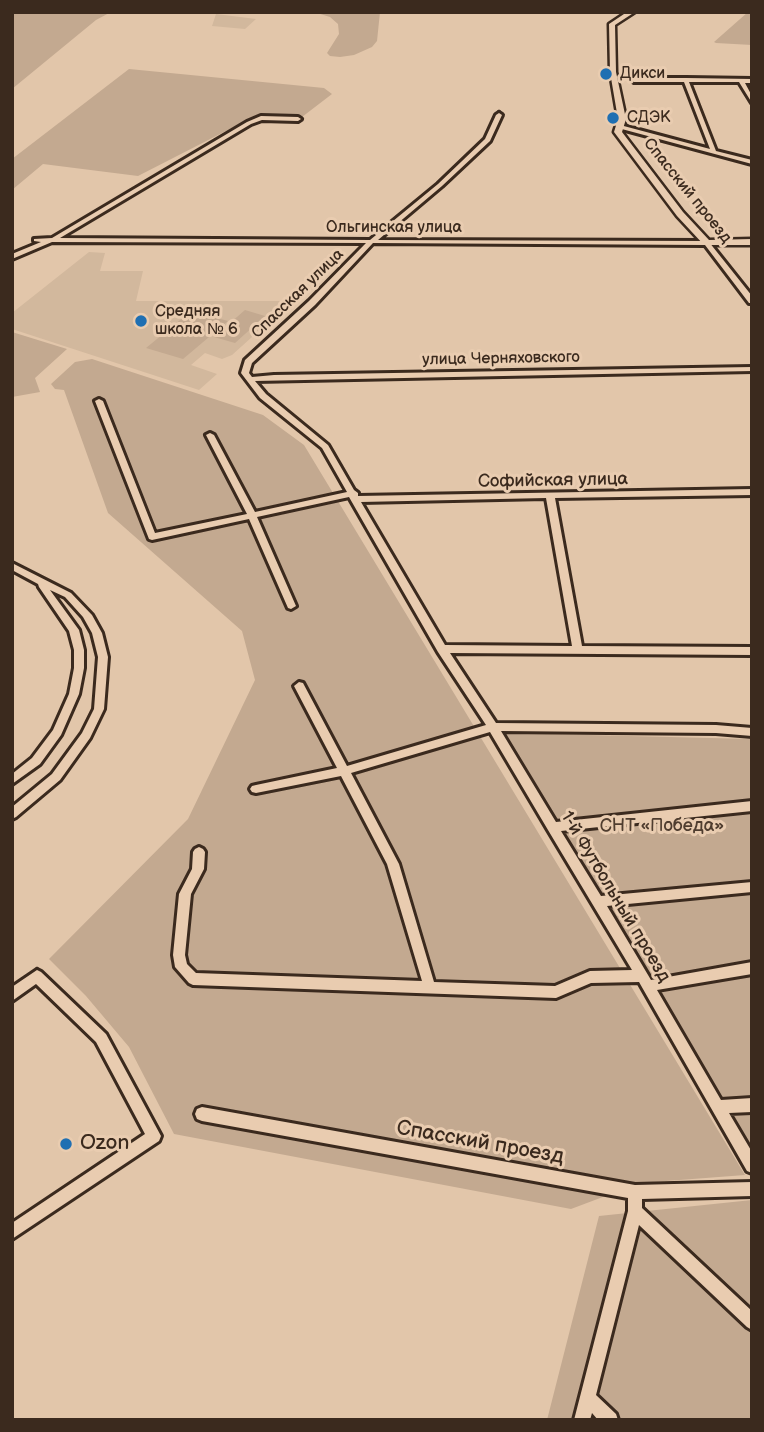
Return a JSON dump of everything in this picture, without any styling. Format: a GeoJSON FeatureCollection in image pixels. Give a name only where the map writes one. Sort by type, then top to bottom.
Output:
{"type":"FeatureCollection","features":[{"type":"Feature","properties":{"kind":"street","name":"Спасский проезд"},"geometry":{"type":"LineString","coordinates":[[632,12],[612,24],[612,55],[622,119],[618,132],[680,214],[707,243],[752,301]]}},
{"type":"Feature","properties":{"kind":"street"},"geometry":{"type":"LineString","coordinates":[[634,80],[752,81]]}},
{"type":"Feature","properties":{"kind":"street"},"geometry":{"type":"LineString","coordinates":[[686,80],[714,152]]}},
{"type":"Feature","properties":{"kind":"street"},"geometry":{"type":"LineString","coordinates":[[741,81],[752,102]]}},
{"type":"Feature","properties":{"kind":"street","name":"Спасская улица"},"geometry":{"type":"LineString","coordinates":[[251,379],[245,373],[248,362],[312,303],[371,242],[440,185],[488,140],[499,115]]}},
{"type":"Feature","properties":{"kind":"street"},"geometry":{"type":"LineString","coordinates":[[12,257],[54,239],[85,218],[261,118],[298,119]]}},
{"type":"Feature","properties":{"kind":"street"},"geometry":{"type":"LineString","coordinates":[[620,127],[752,162]]}},
{"type":"Feature","properties":{"kind":"street","name":"Ольгинская улица"},"geometry":{"type":"LineString","coordinates":[[36,240],[752,242]]}},
{"type":"Feature","properties":{"kind":"street","name":"улица Черняховского"},"geometry":{"type":"LineString","coordinates":[[251,379],[752,369]]}},
{"type":"Feature","properties":{"kind":"street","name":"1-й Футбольный проезд"},"geometry":{"type":"LineString","coordinates":[[251,379],[263,396],[325,447],[442,649],[493,727],[720,1107],[752,1166]]}},
{"type":"Feature","properties":{"kind":"street","name":"Софийская улица"},"geometry":{"type":"LineString","coordinates":[[99,401],[152,537],[355,496],[550,497],[752,492]]}},
{"type":"Feature","properties":{"kind":"street"},"geometry":{"type":"LineString","coordinates":[[210,435],[252,515],[291,606]]}},
{"type":"Feature","properties":{"kind":"street"},"geometry":{"type":"LineString","coordinates":[[550,497],[578,650]]}},
{"type":"Feature","properties":{"kind":"street"},"geometry":{"type":"LineString","coordinates":[[12,566],[68,595],[87,614],[97,633],[103,657],[99,709],[68,764],[12,814]]}},
{"type":"Feature","properties":{"kind":"street"},"geometry":{"type":"LineString","coordinates":[[12,780],[36,761],[57,732],[74,694],[79,668],[79,650],[74,630],[38,580]]}},
{"type":"Feature","properties":{"kind":"street"},"geometry":{"type":"LineString","coordinates":[[442,649],[752,651]]}},
{"type":"Feature","properties":{"kind":"street"},"geometry":{"type":"LineString","coordinates":[[299,686],[393,864],[430,988]]}},
{"type":"Feature","properties":{"kind":"street"},"geometry":{"type":"LineString","coordinates":[[257,789],[344,771],[493,727],[716,729],[752,732]]}},
{"type":"Feature","properties":{"kind":"street"},"geometry":{"type":"LineString","coordinates":[[552,827],[752,806]]}},
{"type":"Feature","properties":{"kind":"street"},"geometry":{"type":"LineString","coordinates":[[199,852],[198,869],[185,894],[179,955],[181,967],[193,979],[555,992],[590,977],[645,981],[752,968]]}},
{"type":"Feature","properties":{"kind":"street"},"geometry":{"type":"LineString","coordinates":[[597,902],[752,887]]}},
{"type":"Feature","properties":{"kind":"street"},"geometry":{"type":"LineString","coordinates":[[12,995],[37,976],[102,1038],[153,1136],[12,1232]]}},
{"type":"Feature","properties":{"kind":"street"},"geometry":{"type":"LineString","coordinates":[[720,1107],[752,1105]]}},
{"type":"Feature","properties":{"kind":"street","name":"Спасский проезд"},"geometry":{"type":"LineString","coordinates":[[202,1114],[635,1192],[752,1189]]}},
{"type":"Feature","properties":{"kind":"street"},"geometry":{"type":"LineString","coordinates":[[582,1420],[635,1211],[635,1192]]}},
{"type":"Feature","properties":{"kind":"street"},"geometry":{"type":"LineString","coordinates":[[635,1211],[748,1314]]}},
{"type":"Feature","properties":{"kind":"street"},"geometry":{"type":"LineString","coordinates":[[587,1397],[610,1420]]}},
{"type":"Feature","properties":{"kind":"shaded area"},"geometry":{"type":"Polygon","coordinates":[[[216,14],[256,19],[245,29],[212,26],[216,14]]]}},
{"type":"Feature","properties":{"kind":"shaded area","name":"Средняя школа № 6"},"geometry":{"type":"Polygon","coordinates":[[[89,252],[105,253],[100,271],[143,271],[136,301],[292,301],[232,355],[222,359],[205,353],[191,365],[217,374],[199,390],[12,329],[12,313],[89,252]]]}},
{"type":"Feature","properties":{"kind":"green space"},"geometry":{"type":"Polygon","coordinates":[[[12,12],[111,12],[96,20],[12,89],[12,12]]]}},
{"type":"Feature","properties":{"kind":"green space"},"geometry":{"type":"Polygon","coordinates":[[[314,12],[380,12],[377,41],[372,47],[354,55],[330,56],[327,53],[339,34],[338,24],[330,17],[314,12]]]}},
{"type":"Feature","properties":{"kind":"green space"},"geometry":{"type":"Polygon","coordinates":[[[748,12],[752,12],[752,45],[714,42],[748,12]]]}},
{"type":"Feature","properties":{"kind":"green space"},"geometry":{"type":"Polygon","coordinates":[[[129,69],[324,88],[332,94],[302,117],[259,114],[138,176],[43,164],[12,190],[12,159],[129,69]]]}},
{"type":"Feature","properties":{"kind":"green space"},"geometry":{"type":"Polygon","coordinates":[[[245,310],[265,316],[235,343],[214,337],[245,310]]]}},
{"type":"Feature","properties":{"kind":"green space"},"geometry":{"type":"Polygon","coordinates":[[[191,311],[228,321],[183,359],[146,348],[191,311]]]}},
{"type":"Feature","properties":{"kind":"green space"},"geometry":{"type":"Polygon","coordinates":[[[12,332],[67,349],[35,378],[40,392],[12,397],[12,332]]]}},
{"type":"Feature","properties":{"kind":"green space"},"geometry":{"type":"Polygon","coordinates":[[[92,359],[263,415],[304,445],[745,1175],[640,1183],[571,1209],[174,1134],[129,1047],[86,996],[49,959],[188,819],[255,680],[242,631],[108,513],[64,390],[55,389],[51,384],[75,362],[92,359]]]}},
{"type":"Feature","properties":{"kind":"green space","name":"СНТ «Победа»"},"geometry":{"type":"Polygon","coordinates":[[[505,733],[752,739],[752,1148],[556,824],[505,733]]]}},
{"type":"Feature","properties":{"kind":"green space"},"geometry":{"type":"Polygon","coordinates":[[[752,1200],[752,1420],[547,1420],[599,1216],[752,1200]]]}},
{"type":"Feature","properties":{"kind":"place","name":"Дикси"},"geometry":{"type":"Point","coordinates":[606,74]}},
{"type":"Feature","properties":{"kind":"place","name":"СДЭК"},"geometry":{"type":"Point","coordinates":[613,118]}},
{"type":"Feature","properties":{"kind":"place","name":"Средняя школа № 6"},"geometry":{"type":"Point","coordinates":[141,321]}},
{"type":"Feature","properties":{"kind":"place","name":"Ozon"},"geometry":{"type":"Point","coordinates":[66,1144]}}]}
